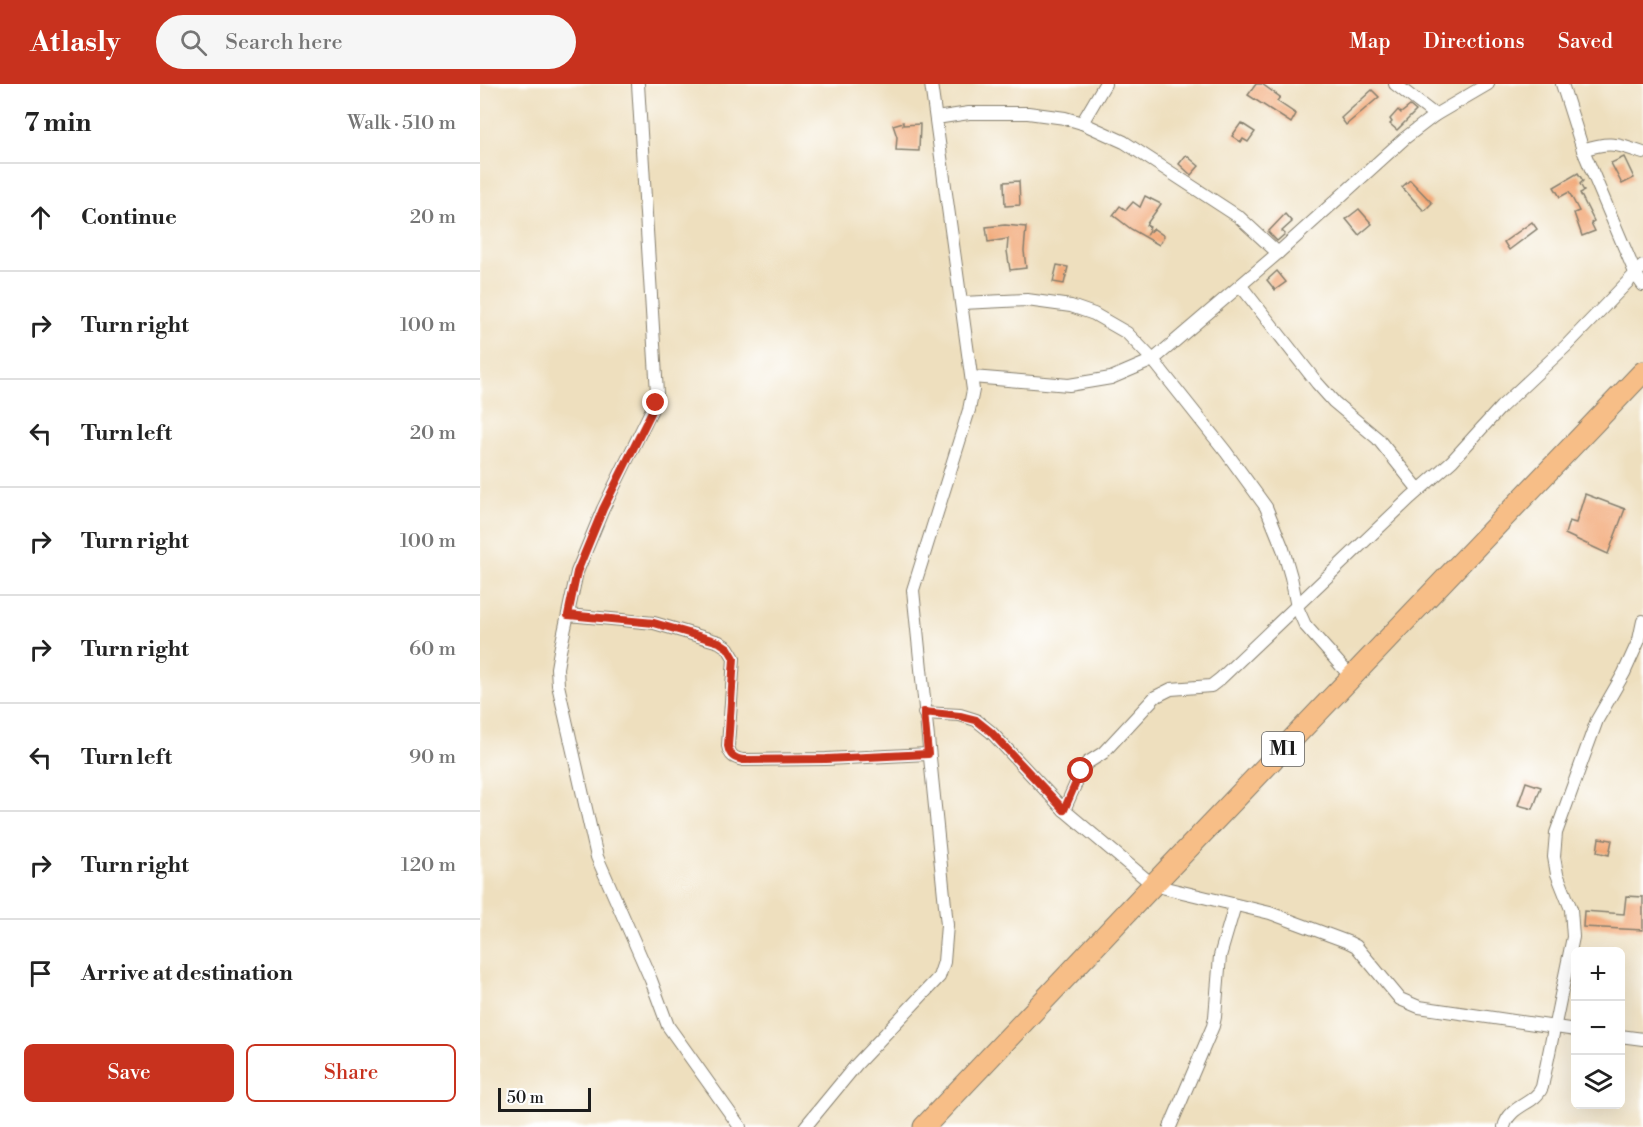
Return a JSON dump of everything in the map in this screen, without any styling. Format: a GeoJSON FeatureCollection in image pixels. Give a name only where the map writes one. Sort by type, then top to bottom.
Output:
{"type":"FeatureCollection","features":[{"type":"Feature","properties":{"kind":"highway","name":"M1"},"geometry":{"type":"LineString","coordinates":[[924,1127],[1643,372]]}},
{"type":"Feature","properties":{"kind":"street"},"geometry":{"type":"LineString","coordinates":[[638,84],[656,403],[603,509],[577,572],[557,668],[558,685],[597,857],[651,980],[668,1026],[740,1127]]}},
{"type":"Feature","properties":{"kind":"street"},"geometry":{"type":"LineString","coordinates":[[805,1127],[856,1065],[939,977],[944,962],[947,925],[913,590],[969,410],[973,390],[931,84]]}},
{"type":"Feature","properties":{"kind":"street"},"geometry":{"type":"LineString","coordinates":[[1082,123],[1105,84]]}},
{"type":"Feature","properties":{"kind":"street"},"geometry":{"type":"LineString","coordinates":[[1395,84],[1436,115]]}},
{"type":"Feature","properties":{"kind":"street"},"geometry":{"type":"LineString","coordinates":[[972,377],[1069,385],[1111,378],[1153,360],[1241,286],[1405,138],[1436,115],[1488,84]]}},
{"type":"Feature","properties":{"kind":"street"},"geometry":{"type":"LineString","coordinates":[[1064,810],[1081,771],[1087,764],[1104,753],[1155,697],[1171,690],[1211,686],[1452,461],[1501,407],[1641,276],[1583,150],[1562,84]]}},
{"type":"Feature","properties":{"kind":"street"},"geometry":{"type":"LineString","coordinates":[[936,118],[969,114],[1029,114],[1065,118],[1082,123],[1124,142],[1239,217],[1278,253]]}},
{"type":"Feature","properties":{"kind":"street"},"geometry":{"type":"LineString","coordinates":[[1583,150],[1608,144],[1643,153]]}},
{"type":"Feature","properties":{"kind":"street"},"geometry":{"type":"LineString","coordinates":[[1241,286],[1317,383],[1334,402],[1378,439],[1419,490]]}},
{"type":"Feature","properties":{"kind":"street"},"geometry":{"type":"LineString","coordinates":[[962,303],[1027,300],[1071,306],[1094,314],[1128,333],[1153,360],[1226,452],[1266,507],[1283,549],[1297,607],[1305,625],[1352,678]]}},
{"type":"Feature","properties":{"kind":"street"},"geometry":{"type":"LineString","coordinates":[[568,615],[654,623],[719,642],[728,648],[734,658],[728,746],[729,754],[735,758],[743,760],[826,759],[928,754]]}},
{"type":"Feature","properties":{"kind":"street"},"geometry":{"type":"LineString","coordinates":[[1504,1127],[1506,1119],[1514,1110],[1539,1093],[1574,937],[1571,909],[1557,874],[1554,857],[1556,832],[1597,720],[1635,648],[1643,621]]}},
{"type":"Feature","properties":{"kind":"street"},"geometry":{"type":"LineString","coordinates":[[924,712],[976,720],[991,732],[1064,810],[1153,885],[1270,913],[1356,946],[1400,999],[1407,1004],[1571,1029]]}},
{"type":"Feature","properties":{"kind":"street"},"geometry":{"type":"LineString","coordinates":[[1170,1127],[1213,1026],[1220,956],[1235,905]]}},
{"type":"Feature","properties":{"kind":"street"},"geometry":{"type":"LineString","coordinates":[[1625,1037],[1643,1039]]}},
{"type":"Feature","properties":{"kind":"building"},"geometry":{"type":"Polygon","coordinates":[[[1256,84],[1262,84],[1280,97],[1277,101],[1296,114],[1291,123],[1248,95],[1256,84]]]}},
{"type":"Feature","properties":{"kind":"building"},"geometry":{"type":"Polygon","coordinates":[[[1372,90],[1379,97],[1346,125],[1341,118],[1372,90]]]}},
{"type":"Feature","properties":{"kind":"building"},"geometry":{"type":"Polygon","coordinates":[[[1410,106],[1416,111],[1397,130],[1390,124],[1392,122],[1390,119],[1398,110],[1401,113],[1410,106]]]}},
{"type":"Feature","properties":{"kind":"building"},"geometry":{"type":"Polygon","coordinates":[[[903,122],[903,125],[920,124],[919,151],[896,150],[897,137],[893,125],[903,122]]]}},
{"type":"Feature","properties":{"kind":"building"},"geometry":{"type":"Polygon","coordinates":[[[1241,123],[1255,132],[1248,142],[1243,139],[1241,142],[1232,136],[1241,123]]]}},
{"type":"Feature","properties":{"kind":"building"},"geometry":{"type":"Polygon","coordinates":[[[1186,155],[1199,166],[1191,175],[1179,164],[1186,155]]]}},
{"type":"Feature","properties":{"kind":"building"},"geometry":{"type":"Polygon","coordinates":[[[1624,157],[1634,178],[1622,184],[1611,163],[1624,157]]]}},
{"type":"Feature","properties":{"kind":"building"},"geometry":{"type":"Polygon","coordinates":[[[1578,173],[1583,181],[1580,184],[1584,191],[1580,193],[1594,221],[1591,223],[1595,231],[1582,236],[1574,213],[1579,211],[1569,192],[1560,197],[1554,187],[1578,173]]]}},
{"type":"Feature","properties":{"kind":"building"},"geometry":{"type":"Polygon","coordinates":[[[1410,180],[1432,203],[1424,211],[1402,187],[1410,180]]]}},
{"type":"Feature","properties":{"kind":"building"},"geometry":{"type":"Polygon","coordinates":[[[1019,181],[1020,205],[1005,206],[1004,182],[1019,181]]]}},
{"type":"Feature","properties":{"kind":"building"},"geometry":{"type":"Polygon","coordinates":[[[1145,196],[1161,204],[1146,225],[1150,227],[1147,234],[1154,229],[1164,236],[1159,245],[1131,229],[1113,215],[1120,206],[1126,210],[1133,202],[1140,207],[1145,196]]]}},
{"type":"Feature","properties":{"kind":"building"},"geometry":{"type":"Polygon","coordinates":[[[1359,209],[1372,224],[1359,235],[1346,219],[1359,209]]]}},
{"type":"Feature","properties":{"kind":"building"},"geometry":{"type":"Polygon","coordinates":[[[1285,214],[1292,222],[1282,231],[1285,234],[1277,241],[1268,232],[1285,214]]]}},
{"type":"Feature","properties":{"kind":"building"},"geometry":{"type":"Polygon","coordinates":[[[1532,222],[1537,229],[1509,250],[1504,242],[1532,222]]]}},
{"type":"Feature","properties":{"kind":"building"},"geometry":{"type":"Polygon","coordinates":[[[1005,225],[1026,227],[1024,251],[1026,268],[1010,270],[1008,239],[988,242],[986,227],[1005,225]]]}},
{"type":"Feature","properties":{"kind":"building"},"geometry":{"type":"Polygon","coordinates":[[[1057,265],[1068,267],[1064,284],[1053,282],[1057,265]]]}},
{"type":"Feature","properties":{"kind":"building"},"geometry":{"type":"Polygon","coordinates":[[[1277,271],[1286,282],[1275,290],[1267,280],[1277,271]]]}},
{"type":"Feature","properties":{"kind":"building"},"geometry":{"type":"Polygon","coordinates":[[[1585,494],[1625,509],[1608,554],[1565,534],[1569,521],[1576,523],[1585,494]]]}},
{"type":"Feature","properties":{"kind":"building"},"geometry":{"type":"Polygon","coordinates":[[[1526,782],[1541,787],[1533,809],[1518,805],[1526,782]]]}},
{"type":"Feature","properties":{"kind":"building"},"geometry":{"type":"Polygon","coordinates":[[[1599,838],[1612,840],[1609,855],[1597,852],[1599,838]]]}},
{"type":"Feature","properties":{"kind":"building"},"geometry":{"type":"Polygon","coordinates":[[[1626,896],[1643,897],[1643,930],[1583,927],[1584,911],[1624,914],[1626,896]]]}},
{"type":"Feature","properties":{"kind":"route"},"geometry":{"type":"LineString","coordinates":[[656,403],[603,509],[577,572],[568,615],[654,623],[719,642],[728,648],[734,658],[728,746],[729,754],[735,758],[743,760],[826,759],[928,754],[924,712],[976,720],[991,732],[1064,810],[1081,771]]}}]}
